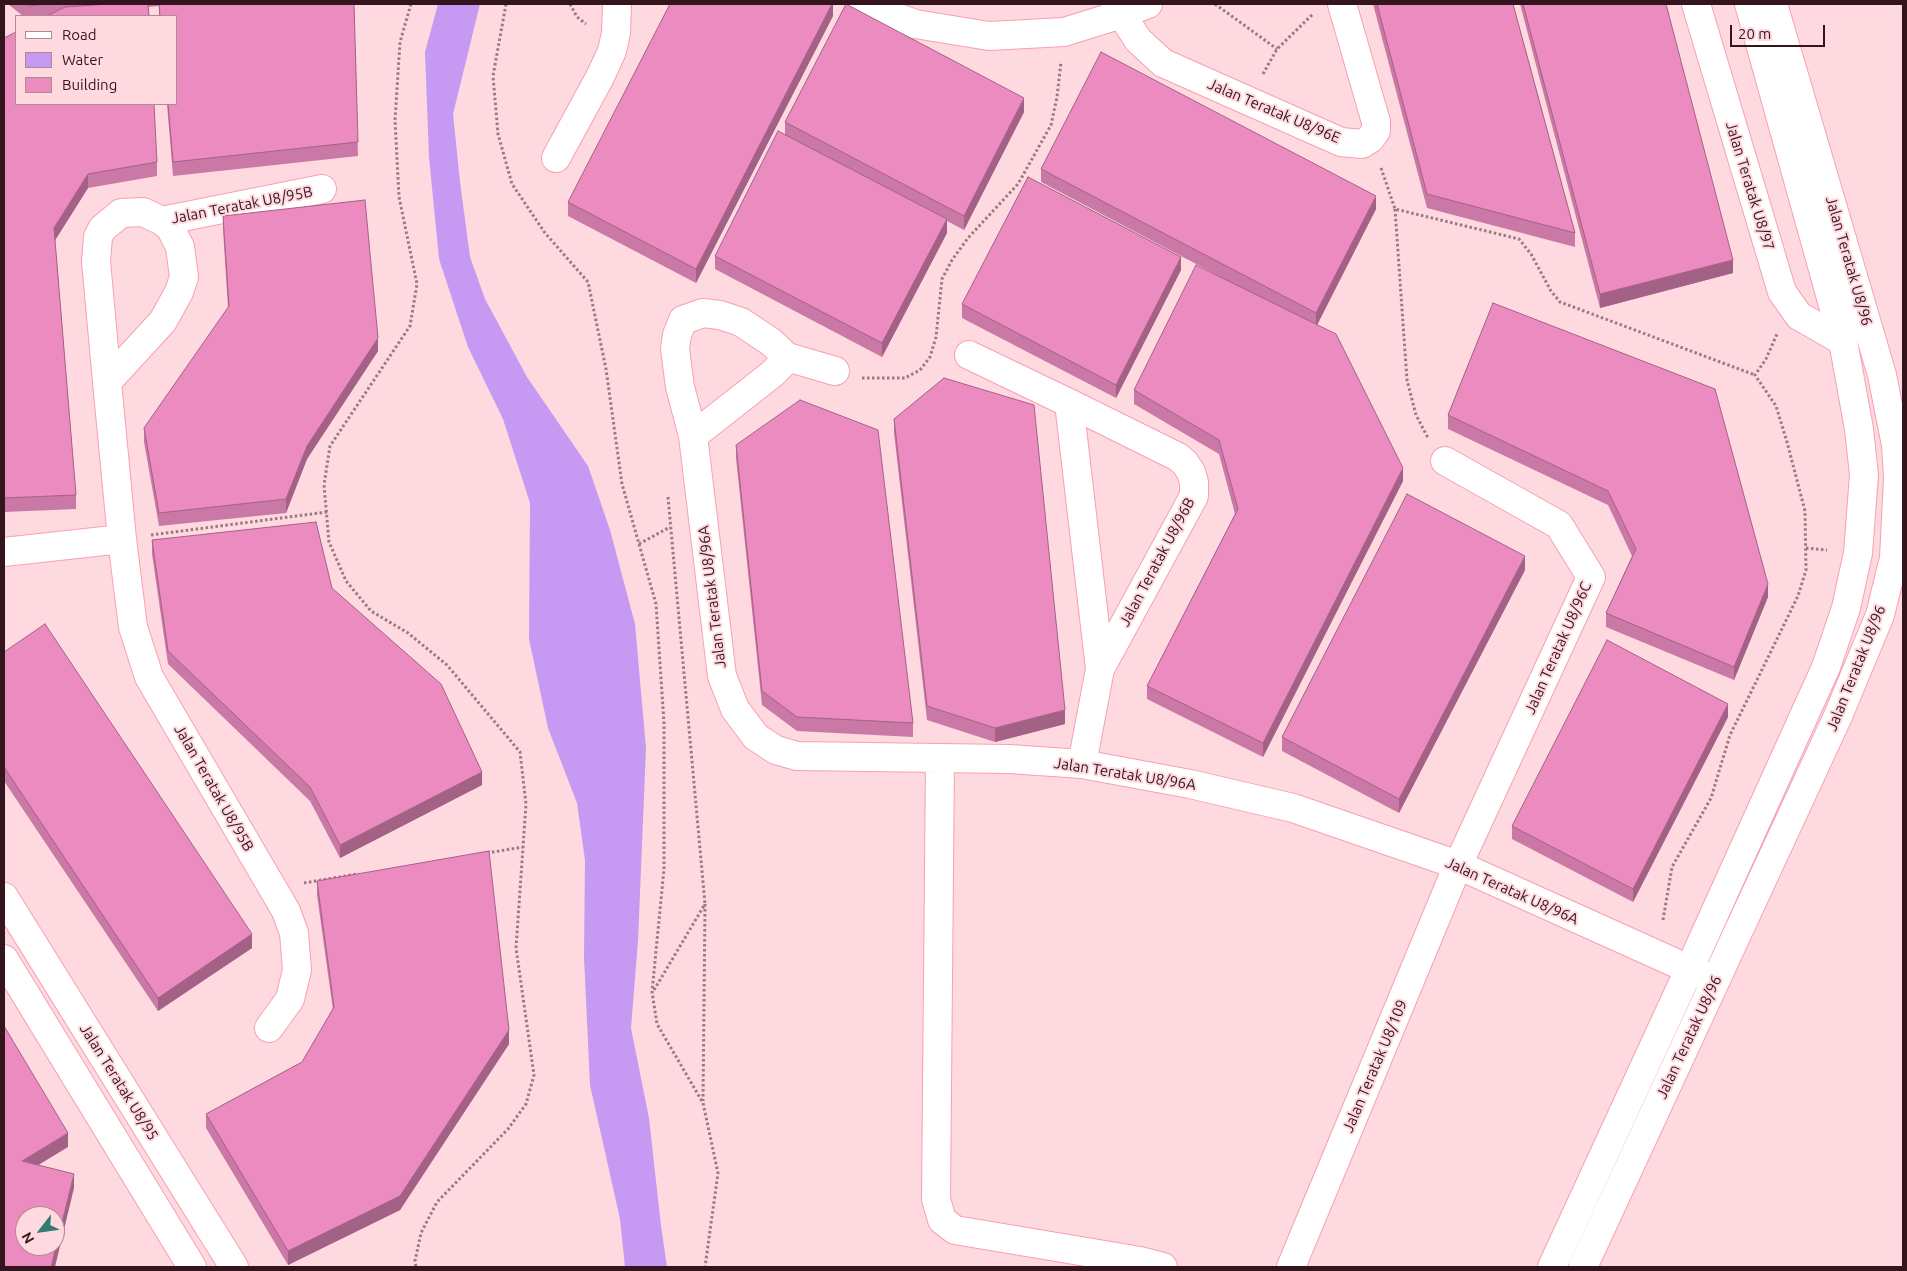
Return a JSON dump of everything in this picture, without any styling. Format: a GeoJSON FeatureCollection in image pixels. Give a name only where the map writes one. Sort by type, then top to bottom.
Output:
{"type":"FeatureCollection","features":[{"type":"Feature","properties":{"kind":"street"},"geometry":{"type":"LineString","coordinates":[[556,158],[612,51],[616,33],[618,4]]}},
{"type":"Feature","properties":{"kind":"street"},"geometry":{"type":"LineString","coordinates":[[861,4],[915,24],[989,36],[1064,32],[1118,9],[1148,4]]}},
{"type":"Feature","properties":{"kind":"street"},"geometry":{"type":"LineString","coordinates":[[1342,4],[1376,122],[1376,131],[1370,140]]}},
{"type":"Feature","properties":{"kind":"street","name":"Jalan Teratak U8/97"},"geometry":{"type":"LineString","coordinates":[[1696,4],[1782,292],[1799,316],[1843,341]]}},
{"type":"Feature","properties":{"kind":"street","name":"Jalan Teratak U8/96"},"geometry":{"type":"LineString","coordinates":[[1552,1267],[1690,970],[1826,667],[1846,608],[1858,553],[1864,475],[1859,429],[1843,341],[1749,4]]}},
{"type":"Feature","properties":{"kind":"street","name":"Jalan Teratak U8/96"},"geometry":{"type":"LineString","coordinates":[[1583,1267],[1838,716],[1880,615],[1894,558],[1898,470],[1896,445],[1882,375],[1773,4]]}},
{"type":"Feature","properties":{"kind":"street","name":"Jalan Teratak U8/96E"},"geometry":{"type":"LineString","coordinates":[[1118,9],[1138,40],[1163,62],[1341,142],[1362,144],[1370,140]]}},
{"type":"Feature","properties":{"kind":"street","name":"Jalan Teratak U8/95B"},"geometry":{"type":"LineString","coordinates":[[162,220],[322,189]]}},
{"type":"Feature","properties":{"kind":"street","name":"Jalan Teratak U8/95B"},"geometry":{"type":"LineString","coordinates":[[107,382],[163,321],[179,292],[184,277],[180,247],[170,227],[162,220],[143,212],[121,213],[102,229],[98,237],[96,261],[107,382],[122,539],[133,627],[149,678],[286,912],[294,933],[297,970],[290,1000],[269,1028]]}},
{"type":"Feature","properties":{"kind":"street","name":"Jalan Teratak U8/96A"},"geometry":{"type":"LineString","coordinates":[[835,371],[787,356],[771,342],[740,322],[720,315],[703,313],[683,320],[677,335],[675,349],[680,386],[693,436],[722,676],[735,709],[756,737],[776,750],[797,756],[1009,759],[1082,764],[1190,784],[1293,808],[1458,865],[1715,981]]}},
{"type":"Feature","properties":{"kind":"street","name":"Jalan Teratak U8/96B"},"geometry":{"type":"LineString","coordinates":[[970,355],[1178,457],[1191,472],[1194,482],[1194,496],[1100,670]]}},
{"type":"Feature","properties":{"kind":"street"},"geometry":{"type":"LineString","coordinates":[[693,436],[772,374],[786,360],[787,356]]}},
{"type":"Feature","properties":{"kind":"street","name":"Jalan Teratak U8/96B"},"geometry":{"type":"LineString","coordinates":[[1069,403],[1100,670],[1082,764]]}},
{"type":"Feature","properties":{"kind":"street","name":"Jalan Teratak U8/96C"},"geometry":{"type":"LineString","coordinates":[[1445,461],[1559,525],[1591,576],[1458,865]]}},
{"type":"Feature","properties":{"kind":"street"},"geometry":{"type":"LineString","coordinates":[[4,552],[122,539]]}},
{"type":"Feature","properties":{"kind":"street"},"geometry":{"type":"LineString","coordinates":[[940,758],[936,1199],[942,1220],[955,1230],[1140,1261],[1163,1267]]}},
{"type":"Feature","properties":{"kind":"street","name":"Jalan Teratak U8/109"},"geometry":{"type":"LineString","coordinates":[[1291,1267],[1458,865]]}},
{"type":"Feature","properties":{"kind":"street","name":"Jalan Teratak U8/95"},"geometry":{"type":"LineString","coordinates":[[4,897],[234,1267]]}},
{"type":"Feature","properties":{"kind":"street"},"geometry":{"type":"LineString","coordinates":[[4,959],[192,1267]]}},
{"type":"Feature","properties":{"kind":"path"},"geometry":{"type":"LineString","coordinates":[[411,4],[400,42],[395,120],[399,197],[417,284],[410,326],[330,446],[324,485],[329,542],[346,581],[371,611],[408,633],[447,665],[520,752],[526,804],[516,948],[534,1075],[526,1104],[508,1129],[437,1202],[421,1233],[415,1261],[416,1267]]}},
{"type":"Feature","properties":{"kind":"path"},"geometry":{"type":"LineString","coordinates":[[506,4],[493,76],[498,134],[512,184],[545,233],[588,282],[606,369],[622,484],[656,604],[664,723],[664,869],[652,992],[657,1024],[703,1103]]}},
{"type":"Feature","properties":{"kind":"path"},"geometry":{"type":"LineString","coordinates":[[1215,4],[1277,49]]}},
{"type":"Feature","properties":{"kind":"path"},"geometry":{"type":"LineString","coordinates":[[1248,100],[1277,49],[1316,10]]}},
{"type":"Feature","properties":{"kind":"path"},"geometry":{"type":"LineString","coordinates":[[835,371],[866,379],[906,378],[920,370],[930,357],[936,337],[942,279],[952,260],[968,238],[1018,184],[1051,125],[1057,97],[1064,32]]}},
{"type":"Feature","properties":{"kind":"path"},"geometry":{"type":"LineString","coordinates":[[1370,140],[1395,209],[1407,380],[1416,415],[1434,448],[1445,461]]}},
{"type":"Feature","properties":{"kind":"path"},"geometry":{"type":"LineString","coordinates":[[1395,209],[1518,239],[1532,254],[1551,291],[1560,302],[1755,375],[1776,406],[1805,511],[1806,570],[1798,596],[1730,735],[1711,798],[1672,867],[1663,920]]}},
{"type":"Feature","properties":{"kind":"path"},"geometry":{"type":"LineString","coordinates":[[1755,375],[1766,359],[1781,324],[1782,292]]}},
{"type":"Feature","properties":{"kind":"path"},"geometry":{"type":"LineString","coordinates":[[667,490],[705,904],[703,1103],[718,1172],[705,1267]]}},
{"type":"Feature","properties":{"kind":"path"},"geometry":{"type":"LineString","coordinates":[[122,539],[327,512]]}},
{"type":"Feature","properties":{"kind":"path"},"geometry":{"type":"LineString","coordinates":[[639,544],[670,527]]}},
{"type":"Feature","properties":{"kind":"path"},"geometry":{"type":"LineString","coordinates":[[484,853],[523,847]]}},
{"type":"Feature","properties":{"kind":"path"},"geometry":{"type":"LineString","coordinates":[[272,888],[359,874]]}},
{"type":"Feature","properties":{"kind":"path"},"geometry":{"type":"LineString","coordinates":[[652,992],[705,904]]}},
{"type":"Feature","properties":{"kind":"water"},"geometry":{"type":"Polygon","coordinates":[[[438,4],[480,4],[453,114],[470,257],[485,299],[527,377],[588,466],[610,530],[635,624],[646,748],[638,941],[631,1028],[649,1118],[667,1267],[625,1267],[620,1219],[590,1085],[584,957],[585,860],[577,803],[548,728],[529,639],[530,503],[503,419],[468,347],[439,259],[429,157],[425,52],[438,4]]]}},
{"type":"Feature","properties":{"kind":"building"},"geometry":{"type":"Polygon","coordinates":[[[24,4],[48,4],[27,6],[24,4]]]}},
{"type":"Feature","properties":{"kind":"building"},"geometry":{"type":"Polygon","coordinates":[[[148,4],[149,15],[49,15],[65,7],[148,4]]]}},
{"type":"Feature","properties":{"kind":"building"},"geometry":{"type":"Polygon","coordinates":[[[159,4],[354,4],[358,142],[173,162],[168,105],[178,105],[178,15],[160,15],[159,4]]]}},
{"type":"Feature","properties":{"kind":"building"},"geometry":{"type":"Polygon","coordinates":[[[670,4],[832,4],[696,269],[568,202],[670,4]]]}},
{"type":"Feature","properties":{"kind":"building"},"geometry":{"type":"Polygon","coordinates":[[[846,4],[1024,98],[964,216],[785,122],[846,4]]]}},
{"type":"Feature","properties":{"kind":"building"},"geometry":{"type":"Polygon","coordinates":[[[1377,4],[1513,4],[1575,233],[1427,194],[1377,4]]]}},
{"type":"Feature","properties":{"kind":"building"},"geometry":{"type":"Polygon","coordinates":[[[1523,4],[1666,4],[1733,260],[1600,294],[1523,4]]]}},
{"type":"Feature","properties":{"kind":"building"},"geometry":{"type":"Polygon","coordinates":[[[15,32],[15,105],[154,105],[157,162],[88,174],[54,228],[76,495],[4,498],[4,38],[15,32]]]}},
{"type":"Feature","properties":{"kind":"building"},"geometry":{"type":"Polygon","coordinates":[[[1101,52],[1376,196],[1316,313],[1041,169],[1101,52]]]}},
{"type":"Feature","properties":{"kind":"building"},"geometry":{"type":"Polygon","coordinates":[[[778,131],[947,219],[882,343],[715,256],[778,131]]]}},
{"type":"Feature","properties":{"kind":"building"},"geometry":{"type":"Polygon","coordinates":[[[1028,177],[1181,257],[1116,385],[962,304],[1028,177]]]}},
{"type":"Feature","properties":{"kind":"building"},"geometry":{"type":"Polygon","coordinates":[[[365,200],[378,338],[307,446],[286,499],[159,513],[144,428],[229,306],[223,216],[365,200]]]}},
{"type":"Feature","properties":{"kind":"building"},"geometry":{"type":"Polygon","coordinates":[[[1196,265],[1336,334],[1403,468],[1263,743],[1147,686],[1238,509],[1219,440],[1134,390],[1196,265]]]}},
{"type":"Feature","properties":{"kind":"building"},"geometry":{"type":"Polygon","coordinates":[[[1493,303],[1715,389],[1768,584],[1734,667],[1606,613],[1636,549],[1608,491],[1448,415],[1493,303]]]}},
{"type":"Feature","properties":{"kind":"building"},"geometry":{"type":"Polygon","coordinates":[[[944,378],[1034,405],[1065,710],[995,728],[927,706],[894,419],[944,378]]]}},
{"type":"Feature","properties":{"kind":"building"},"geometry":{"type":"Polygon","coordinates":[[[800,400],[878,430],[913,723],[797,717],[762,691],[736,445],[800,400]]]}},
{"type":"Feature","properties":{"kind":"building"},"geometry":{"type":"Polygon","coordinates":[[[1407,494],[1525,556],[1399,799],[1282,737],[1407,494]]]}},
{"type":"Feature","properties":{"kind":"building"},"geometry":{"type":"Polygon","coordinates":[[[316,522],[332,588],[441,684],[482,772],[340,845],[310,787],[168,651],[152,540],[316,522]]]}},
{"type":"Feature","properties":{"kind":"building"},"geometry":{"type":"Polygon","coordinates":[[[45,624],[252,934],[158,998],[4,767],[4,652],[45,624]]]}},
{"type":"Feature","properties":{"kind":"building"},"geometry":{"type":"Polygon","coordinates":[[[1607,640],[1728,704],[1633,889],[1512,826],[1607,640]]]}},
{"type":"Feature","properties":{"kind":"building"},"geometry":{"type":"Polygon","coordinates":[[[489,851],[509,1030],[400,1196],[288,1251],[206,1114],[302,1062],[334,1007],[317,881],[489,851]]]}},
{"type":"Feature","properties":{"kind":"building"},"geometry":{"type":"Polygon","coordinates":[[[4,1026],[68,1133],[22,1161],[74,1174],[65,1210],[65,1206],[15,1206],[15,1256],[54,1256],[51,1267],[4,1267],[4,1026]]]}}]}
